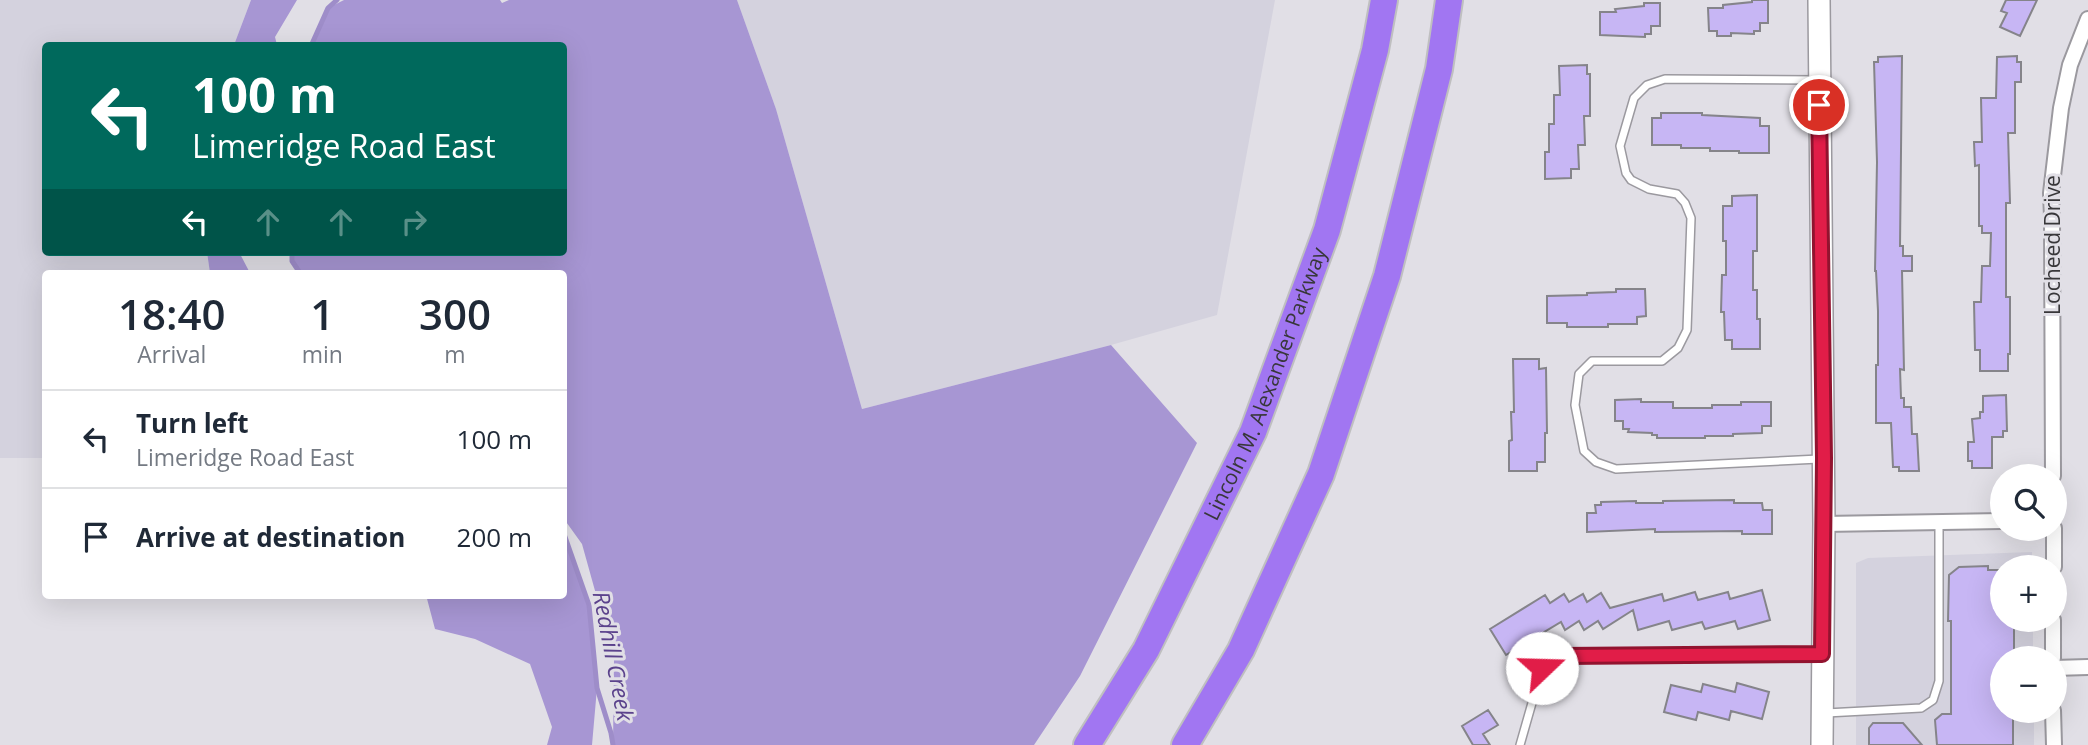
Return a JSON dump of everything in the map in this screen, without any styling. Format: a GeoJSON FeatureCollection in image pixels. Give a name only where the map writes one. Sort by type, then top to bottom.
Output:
{"type":"FeatureCollection","features":[{"type":"Feature","properties":{"kind":"highway","name":"Lincoln M. Alexander Parkway"},"geometry":{"type":"LineString","coordinates":[[1087,745],[1146,650],[1253,432],[1327,230],[1375,50],[1384,0]]}},
{"type":"Feature","properties":{"kind":"highway"},"geometry":{"type":"LineString","coordinates":[[1185,745],[1241,650],[1321,474],[1387,276],[1439,69],[1449,0]]}},
{"type":"Feature","properties":{"kind":"street"},"geometry":{"type":"LineString","coordinates":[[1819,0],[1824,458],[1822,745]]}},
{"type":"Feature","properties":{"kind":"street","name":"Locheed Drive"},"geometry":{"type":"LineString","coordinates":[[2053,464],[2051,193],[2055,151],[2070,65],[2088,19]]}},
{"type":"Feature","properties":{"kind":"street"},"geometry":{"type":"LineString","coordinates":[[1824,524],[1990,522]]}},
{"type":"Feature","properties":{"kind":"street"},"geometry":{"type":"LineString","coordinates":[[2067,668],[2088,667]]}},
{"type":"Feature","properties":{"kind":"street"},"geometry":{"type":"LineString","coordinates":[[2053,723],[2054,745]]}},
{"type":"Feature","properties":{"kind":"lane"},"geometry":{"type":"LineString","coordinates":[[1819,80],[1665,79],[1647,85],[1634,98],[1620,146],[1626,173],[1631,180],[1649,189],[1677,194],[1685,203],[1690,218],[1687,330],[1678,348],[1662,361],[1592,361],[1579,374],[1575,405],[1584,451],[1596,462],[1616,469],[1824,458]]}},
{"type":"Feature","properties":{"kind":"lane"},"geometry":{"type":"LineString","coordinates":[[1822,713],[1921,708],[1933,700],[1939,681],[1939,523]]}},
{"type":"Feature","properties":{"kind":"lane"},"geometry":{"type":"LineString","coordinates":[[1520,745],[1542,668],[1561,656],[1822,654]]}},
{"type":"Feature","properties":{"kind":"shaded area"},"geometry":{"type":"Polygon","coordinates":[[[0,0],[251,0],[235,42],[42,42],[42,256],[208,256],[210,270],[42,270],[42,458],[0,458],[0,0]]]}},
{"type":"Feature","properties":{"kind":"shaded area"},"geometry":{"type":"Polygon","coordinates":[[[251,0],[297,0],[275,37],[276,42],[235,42],[251,0]]]}},
{"type":"Feature","properties":{"kind":"shaded area"},"geometry":{"type":"Polygon","coordinates":[[[344,0],[500,0],[502,3],[509,0],[737,0],[776,109],[862,409],[1111,345],[1197,443],[1080,676],[1034,745],[613,745],[614,659],[582,544],[567,523],[567,270],[298,270],[292,261],[292,256],[567,256],[567,42],[312,42],[328,8],[344,0]]]}},
{"type":"Feature","properties":{"kind":"shaded area"},"geometry":{"type":"Polygon","coordinates":[[[737,0],[1275,0],[1217,315],[862,409],[776,109],[737,0]]]}},
{"type":"Feature","properties":{"kind":"shaded area"},"geometry":{"type":"Polygon","coordinates":[[[208,256],[241,256],[248,270],[210,270],[208,256]]]}},
{"type":"Feature","properties":{"kind":"shaded area"},"geometry":{"type":"Polygon","coordinates":[[[567,543],[589,605],[597,688],[592,745],[547,745],[552,727],[530,664],[475,639],[435,629],[427,599],[567,599],[567,543]]]}},
{"type":"Feature","properties":{"kind":"shaded area"},"geometry":{"type":"Polygon","coordinates":[[[2032,552],[2032,555],[1990,555],[1990,632],[2033,632],[2033,646],[1990,646],[1990,723],[2034,723],[2034,745],[1856,745],[1856,563],[1868,558],[2032,552]]]}},
{"type":"Feature","properties":{"kind":"building"},"geometry":{"type":"Polygon","coordinates":[[[1768,0],[1768,23],[1760,23],[1760,31],[1754,31],[1754,34],[1731,33],[1731,36],[1717,36],[1717,31],[1709,31],[1708,8],[1723,8],[1723,5],[1768,0]]]}},
{"type":"Feature","properties":{"kind":"building"},"geometry":{"type":"Polygon","coordinates":[[[2006,0],[2037,0],[2020,36],[2000,27],[2007,13],[2001,11],[2006,0]]]}},
{"type":"Feature","properties":{"kind":"building"},"geometry":{"type":"Polygon","coordinates":[[[1644,3],[1660,3],[1660,26],[1651,26],[1651,34],[1645,34],[1645,37],[1600,35],[1600,12],[1616,12],[1615,9],[1644,6],[1644,3]]]}},
{"type":"Feature","properties":{"kind":"building"},"geometry":{"type":"Polygon","coordinates":[[[1902,56],[1900,246],[1903,246],[1903,256],[1912,256],[1912,271],[1902,271],[1904,370],[1900,369],[1901,398],[1904,398],[1904,407],[1911,407],[1912,434],[1917,434],[1919,471],[1899,471],[1899,467],[1893,467],[1891,423],[1876,423],[1878,311],[1875,271],[1877,162],[1874,62],[1878,62],[1878,57],[1902,56]]]}},
{"type":"Feature","properties":{"kind":"building"},"geometry":{"type":"Polygon","coordinates":[[[2017,56],[2017,62],[2021,62],[2021,82],[2015,82],[2015,133],[2008,133],[2010,203],[2006,203],[2006,297],[2010,297],[2010,354],[2008,371],[1980,371],[1980,350],[1975,350],[1974,302],[1981,302],[1982,266],[1990,266],[1991,233],[1982,233],[1982,226],[1979,226],[1979,165],[1975,166],[1974,142],[1982,142],[1981,98],[1996,98],[1997,57],[2017,56]]]}},
{"type":"Feature","properties":{"kind":"building"},"geometry":{"type":"Polygon","coordinates":[[[1587,65],[1587,74],[1590,74],[1590,116],[1584,116],[1585,145],[1578,145],[1579,169],[1571,169],[1571,178],[1545,179],[1549,124],[1554,124],[1554,95],[1560,95],[1559,66],[1587,65]]]}},
{"type":"Feature","properties":{"kind":"building"},"geometry":{"type":"Polygon","coordinates":[[[1661,113],[1760,118],[1760,126],[1769,126],[1769,153],[1652,145],[1652,118],[1661,118],[1661,113]]]}},
{"type":"Feature","properties":{"kind":"building"},"geometry":{"type":"Polygon","coordinates":[[[1757,195],[1757,251],[1753,251],[1753,290],[1757,290],[1760,349],[1732,349],[1732,340],[1725,340],[1724,312],[1721,312],[1722,275],[1726,275],[1723,206],[1732,206],[1732,196],[1757,195]]]}},
{"type":"Feature","properties":{"kind":"building"},"geometry":{"type":"Polygon","coordinates":[[[1616,289],[1645,289],[1646,316],[1637,317],[1637,324],[1567,327],[1567,323],[1547,323],[1547,296],[1587,295],[1616,292],[1616,289]]]}},
{"type":"Feature","properties":{"kind":"building"},"geometry":{"type":"Polygon","coordinates":[[[1513,359],[1539,359],[1539,369],[1546,368],[1545,462],[1537,462],[1537,471],[1509,471],[1511,412],[1514,412],[1513,359]]]}},
{"type":"Feature","properties":{"kind":"building"},"geometry":{"type":"Polygon","coordinates":[[[2006,395],[2007,431],[2003,431],[2003,437],[1992,437],[1990,468],[1972,468],[1972,461],[1968,461],[1968,442],[1974,442],[1972,419],[1980,418],[1980,412],[1983,412],[1983,396],[2006,395]]]}},
{"type":"Feature","properties":{"kind":"building"},"geometry":{"type":"Polygon","coordinates":[[[1641,399],[1641,402],[1673,402],[1673,408],[1712,408],[1712,405],[1741,405],[1741,402],[1771,402],[1771,426],[1762,426],[1762,433],[1705,438],[1657,438],[1657,435],[1652,433],[1628,432],[1629,429],[1623,429],[1623,421],[1615,421],[1615,400],[1641,399]]]}},
{"type":"Feature","properties":{"kind":"building"},"geometry":{"type":"Polygon","coordinates":[[[1734,500],[1734,503],[1762,503],[1763,510],[1772,510],[1772,534],[1742,534],[1742,531],[1655,532],[1655,529],[1587,532],[1587,513],[1596,513],[1595,505],[1601,505],[1601,502],[1734,500]]]}},
{"type":"Feature","properties":{"kind":"building"},"geometry":{"type":"Polygon","coordinates":[[[1988,566],[1990,632],[2014,632],[2014,646],[1990,646],[1990,723],[2013,723],[2013,745],[1937,745],[1935,720],[1942,714],[1951,714],[1949,575],[1959,567],[1988,566]]]}},
{"type":"Feature","properties":{"kind":"building"},"geometry":{"type":"Polygon","coordinates":[[[1762,590],[1770,620],[1738,629],[1735,621],[1705,629],[1702,622],[1672,630],[1669,621],[1638,630],[1633,610],[1603,629],[1598,621],[1584,630],[1579,621],[1565,630],[1561,622],[1506,655],[1490,629],[1545,595],[1550,603],[1564,594],[1569,602],[1583,594],[1587,602],[1601,593],[1610,608],[1662,594],[1664,601],[1695,592],[1698,600],[1728,592],[1730,599],[1762,590]]]}},
{"type":"Feature","properties":{"kind":"building"},"geometry":{"type":"Polygon","coordinates":[[[1737,683],[1769,692],[1762,719],[1731,711],[1729,720],[1698,712],[1696,720],[1664,712],[1671,685],[1701,692],[1703,684],[1735,692],[1737,683]]]}},
{"type":"Feature","properties":{"kind":"building"},"geometry":{"type":"Polygon","coordinates":[[[1488,710],[1498,725],[1483,734],[1490,745],[1473,745],[1462,726],[1488,710]]]}},
{"type":"Feature","properties":{"kind":"building"},"geometry":{"type":"Polygon","coordinates":[[[1873,723],[1903,723],[1922,745],[1869,745],[1869,728],[1873,723]]]}},
{"type":"Feature","properties":{"kind":"waterway","name":"Redhill Creek"},"geometry":{"type":"LineString","coordinates":[[313,42],[328,8],[337,0]]}},
{"type":"Feature","properties":{"kind":"waterway","name":"Redhill Creek"},"geometry":{"type":"LineString","coordinates":[[292,256],[298,270]]}},
{"type":"Feature","properties":{"kind":"waterway","name":"Redhill Creek"},"geometry":{"type":"LineString","coordinates":[[567,543],[589,605],[597,688],[613,745]]}},
{"type":"Feature","properties":{"kind":"route"},"geometry":{"type":"LineString","coordinates":[[1542,668],[1561,656],[1822,654],[1824,458],[1819,105]]}}]}
